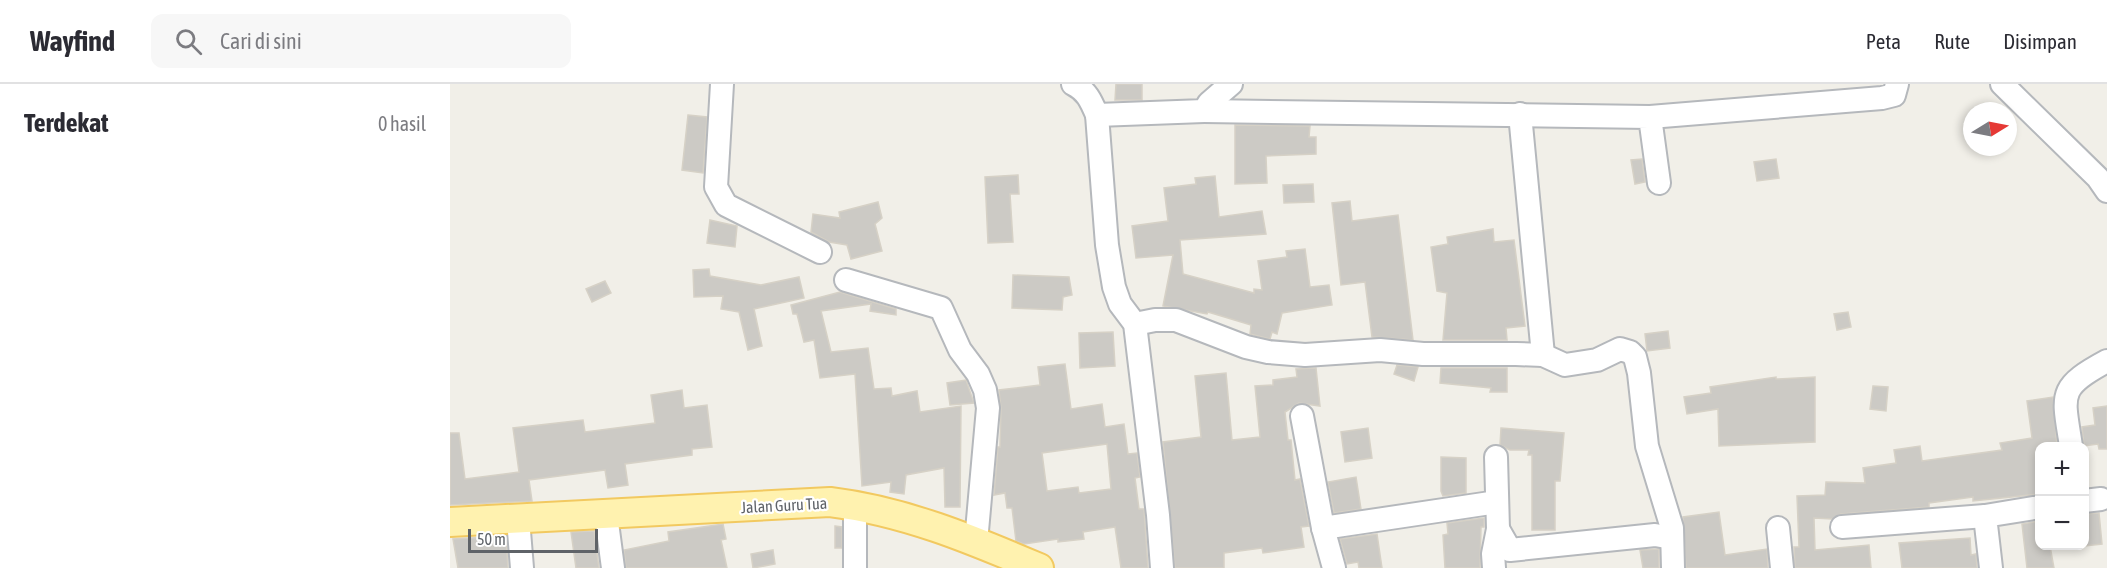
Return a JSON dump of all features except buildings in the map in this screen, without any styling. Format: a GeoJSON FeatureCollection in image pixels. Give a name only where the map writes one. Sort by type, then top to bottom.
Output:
{"type":"FeatureCollection","features":[{"type":"Feature","properties":{"kind":"main road","name":"Jalan Guru Tua"},"geometry":{"type":"LineString","coordinates":[[450,522],[830,502],[884,511],[976,542],[1040,568]]}},
{"type":"Feature","properties":{"kind":"street"},"geometry":{"type":"LineString","coordinates":[[722,84],[716,187],[719,197],[726,205],[820,252]]}},
{"type":"Feature","properties":{"kind":"street"},"geometry":{"type":"LineString","coordinates":[[1073,84],[1082,88],[1089,97],[1096,115],[1107,245],[1114,287],[1120,304],[1135,324],[1158,515],[1162,568]]}},
{"type":"Feature","properties":{"kind":"street"},"geometry":{"type":"LineString","coordinates":[[1204,111],[1209,103],[1231,84]]}},
{"type":"Feature","properties":{"kind":"street"},"geometry":{"type":"LineString","coordinates":[[1096,115],[1204,111],[1650,117],[1882,98],[1894,94],[1897,84]]}},
{"type":"Feature","properties":{"kind":"street"},"geometry":{"type":"LineString","coordinates":[[2002,84],[2098,178],[2107,191]]}},
{"type":"Feature","properties":{"kind":"street"},"geometry":{"type":"LineString","coordinates":[[1520,114],[1544,355]]}},
{"type":"Feature","properties":{"kind":"street"},"geometry":{"type":"LineString","coordinates":[[1650,117],[1659,183]]}},
{"type":"Feature","properties":{"kind":"street"},"geometry":{"type":"LineString","coordinates":[[846,280],[941,308],[960,351],[983,382],[988,408],[976,542]]}},
{"type":"Feature","properties":{"kind":"street"},"geometry":{"type":"LineString","coordinates":[[1135,324],[1155,320],[1176,320],[1246,347],[1268,352],[1305,355],[1380,350],[1544,355],[1565,365],[1597,360],[1620,349],[1630,352],[1635,357],[1647,446],[1669,514],[1673,568]]}},
{"type":"Feature","properties":{"kind":"street"},"geometry":{"type":"LineString","coordinates":[[2070,442],[2065,405],[2067,391],[2073,381],[2107,362]]}},
{"type":"Feature","properties":{"kind":"street"},"geometry":{"type":"LineString","coordinates":[[1302,416],[1323,528],[1334,568]]}},
{"type":"Feature","properties":{"kind":"street"},"geometry":{"type":"LineString","coordinates":[[1494,568],[1492,554],[1498,528],[1496,458]]}},
{"type":"Feature","properties":{"kind":"street"},"geometry":{"type":"LineString","coordinates":[[1323,528],[1497,502]]}},
{"type":"Feature","properties":{"kind":"street"},"geometry":{"type":"LineString","coordinates":[[855,505],[855,568]]}},
{"type":"Feature","properties":{"kind":"street"},"geometry":{"type":"LineString","coordinates":[[1842,527],[1985,516],[2035,508]]}},
{"type":"Feature","properties":{"kind":"street"},"geometry":{"type":"LineString","coordinates":[[606,515],[613,568]]}},
{"type":"Feature","properties":{"kind":"street"},"geometry":{"type":"LineString","coordinates":[[1985,516],[1991,568]]}},
{"type":"Feature","properties":{"kind":"street"},"geometry":{"type":"LineString","coordinates":[[518,519],[522,568]]}},
{"type":"Feature","properties":{"kind":"street"},"geometry":{"type":"LineString","coordinates":[[1498,528],[1510,550],[1654,536],[1672,538]]}},
{"type":"Feature","properties":{"kind":"street"},"geometry":{"type":"LineString","coordinates":[[1778,528],[1782,568]]}}]}
